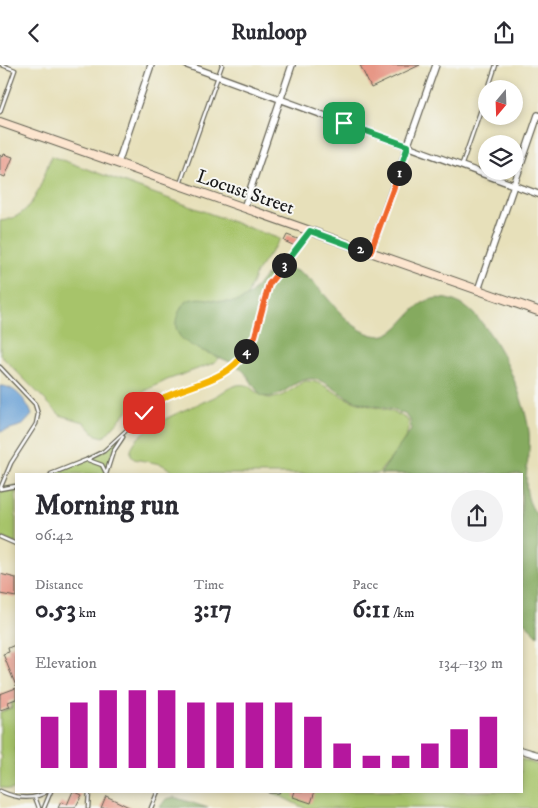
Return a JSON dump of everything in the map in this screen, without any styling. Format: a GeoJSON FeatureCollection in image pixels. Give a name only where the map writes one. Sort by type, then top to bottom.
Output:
{"type":"FeatureCollection","features":[{"type":"Feature","properties":{"kind":"street"},"geometry":{"type":"LineString","coordinates":[[118,163],[151,65]]}},
{"type":"Feature","properties":{"kind":"street"},"geometry":{"type":"LineString","coordinates":[[187,65],[538,194]]}},
{"type":"Feature","properties":{"kind":"street"},"geometry":{"type":"LineString","coordinates":[[244,208],[292,65]]}},
{"type":"Feature","properties":{"kind":"street"},"geometry":{"type":"LineString","coordinates":[[370,253],[436,65]]}},
{"type":"Feature","properties":{"kind":"street"},"geometry":{"type":"LineString","coordinates":[[478,290],[538,115]]}},
{"type":"Feature","properties":{"kind":"street","name":"Locust Street"},"geometry":{"type":"LineString","coordinates":[[0,122],[538,311]]}},
{"type":"Feature","properties":{"kind":"street"},"geometry":{"type":"LineString","coordinates":[[523,751],[538,755]]}},
{"type":"Feature","properties":{"kind":"lane"},"geometry":{"type":"LineString","coordinates":[[0,112],[15,70],[2,65]]}},
{"type":"Feature","properties":{"kind":"lane"},"geometry":{"type":"LineString","coordinates":[[180,185],[222,65]]}},
{"type":"Feature","properties":{"kind":"lane"},"geometry":{"type":"LineString","coordinates":[[491,80],[496,65]]}},
{"type":"Feature","properties":{"kind":"lane"},"geometry":{"type":"LineString","coordinates":[[462,166],[478,119]]}},
{"type":"Feature","properties":{"kind":"lane"},"geometry":{"type":"LineString","coordinates":[[54,473],[104,451],[159,400],[213,379],[237,363],[255,336],[269,284],[310,231]]}},
{"type":"Feature","properties":{"kind":"lane"},"geometry":{"type":"LineString","coordinates":[[0,367],[35,404],[38,415],[36,424],[11,463],[0,489]]}},
{"type":"Feature","properties":{"kind":"lane"},"geometry":{"type":"LineString","coordinates":[[106,473],[113,452],[128,430]]}},
{"type":"Feature","properties":{"kind":"lane"},"geometry":{"type":"LineString","coordinates":[[86,460],[102,465],[106,473]]}},
{"type":"Feature","properties":{"kind":"lane"},"geometry":{"type":"LineString","coordinates":[[0,489],[15,486]]}},
{"type":"Feature","properties":{"kind":"lane"},"geometry":{"type":"LineString","coordinates":[[0,537],[15,544]]}},
{"type":"Feature","properties":{"kind":"lane"},"geometry":{"type":"LineString","coordinates":[[0,791],[15,797],[35,797],[44,793]]}},
{"type":"Feature","properties":{"kind":"lane"},"geometry":{"type":"LineString","coordinates":[[44,808],[48,793]]}},
{"type":"Feature","properties":{"kind":"lane"},"geometry":{"type":"LineString","coordinates":[[88,808],[90,793]]}},
{"type":"Feature","properties":{"kind":"lane"},"geometry":{"type":"LineString","coordinates":[[151,808],[157,793]]}},
{"type":"Feature","properties":{"kind":"lane"},"geometry":{"type":"LineString","coordinates":[[35,797],[39,808]]}},
{"type":"Feature","properties":{"kind":"green space"},"geometry":{"type":"Polygon","coordinates":[[[51,156],[280,239],[256,273],[225,353],[214,363],[167,380],[145,391],[104,437],[96,435],[84,422],[60,415],[0,355],[0,221],[12,218],[28,206],[39,188],[51,156]]]}},
{"type":"Feature","properties":{"kind":"green space"},"geometry":{"type":"Polygon","coordinates":[[[288,268],[300,273],[310,280],[350,322],[361,330],[373,335],[384,335],[393,331],[417,307],[427,301],[439,298],[454,301],[468,309],[481,321],[504,357],[521,398],[529,432],[526,486],[531,506],[538,516],[538,636],[523,621],[523,473],[381,473],[411,430],[410,420],[406,415],[356,401],[325,383],[314,379],[302,381],[275,396],[262,396],[240,368],[192,345],[182,338],[176,329],[177,317],[185,302],[198,298],[225,302],[238,301],[246,298],[263,278],[277,270],[288,268]]]}},
{"type":"Feature","properties":{"kind":"green space"},"geometry":{"type":"Polygon","coordinates":[[[305,381],[311,381],[328,387],[348,399],[401,416],[408,420],[409,427],[403,441],[379,473],[176,473],[161,464],[134,459],[131,456],[132,446],[149,429],[176,414],[215,397],[233,386],[249,386],[264,397],[270,398],[283,395],[305,381]]]}},
{"type":"Feature","properties":{"kind":"green space"},"geometry":{"type":"Polygon","coordinates":[[[128,430],[113,452],[106,473],[54,473],[92,456],[128,430]]]}},
{"type":"Feature","properties":{"kind":"green space"},"geometry":{"type":"Polygon","coordinates":[[[15,486],[15,544],[0,537],[0,489],[15,486]]]}},
{"type":"Feature","properties":{"kind":"green space"},"geometry":{"type":"Polygon","coordinates":[[[15,702],[15,788],[10,790],[0,787],[0,760],[2,758],[0,752],[0,712],[12,708],[11,704],[15,702]]]}},
{"type":"Feature","properties":{"kind":"green space"},"geometry":{"type":"Polygon","coordinates":[[[523,760],[538,765],[538,808],[304,808],[274,793],[523,793],[523,760]]]}},
{"type":"Feature","properties":{"kind":"green space"},"geometry":{"type":"Polygon","coordinates":[[[174,797],[208,808],[159,808],[166,799],[174,797]]]}},
{"type":"Feature","properties":{"kind":"water"},"geometry":{"type":"Polygon","coordinates":[[[0,386],[10,388],[20,395],[32,415],[23,425],[0,432],[0,386]]]}},
{"type":"Feature","properties":{"kind":"building"},"geometry":{"type":"Polygon","coordinates":[[[360,65],[420,65],[371,88],[360,65]]]}},
{"type":"Feature","properties":{"kind":"building"},"geometry":{"type":"Polygon","coordinates":[[[4,154],[13,157],[5,177],[0,175],[0,155],[3,157],[4,154]]]}},
{"type":"Feature","properties":{"kind":"building"},"geometry":{"type":"Polygon","coordinates":[[[287,235],[298,239],[295,246],[284,241],[287,235]]]}},
{"type":"Feature","properties":{"kind":"building"},"geometry":{"type":"Polygon","coordinates":[[[0,574],[15,578],[15,597],[0,594],[0,574]]]}},
{"type":"Feature","properties":{"kind":"building"},"geometry":{"type":"Polygon","coordinates":[[[15,645],[15,684],[3,654],[9,652],[8,648],[15,645]]]}},
{"type":"Feature","properties":{"kind":"building"},"geometry":{"type":"Polygon","coordinates":[[[15,688],[15,699],[8,702],[10,707],[0,710],[0,694],[15,688]]]}},
{"type":"Feature","properties":{"kind":"building"},"geometry":{"type":"Polygon","coordinates":[[[72,793],[82,795],[75,808],[58,808],[61,802],[67,805],[72,793]]]}},
{"type":"Feature","properties":{"kind":"building"},"geometry":{"type":"Polygon","coordinates":[[[294,793],[314,793],[311,803],[293,797],[294,793]]]}},
{"type":"Feature","properties":{"kind":"building"},"geometry":{"type":"Polygon","coordinates":[[[106,796],[131,808],[101,808],[106,796]]]}},
{"type":"Feature","properties":{"kind":"route"},"geometry":{"type":"LineString","coordinates":[[144,413],[159,400],[209,382],[237,363],[251,345],[255,336],[265,292],[269,284],[310,231],[370,253],[408,146],[344,123]]}}]}
